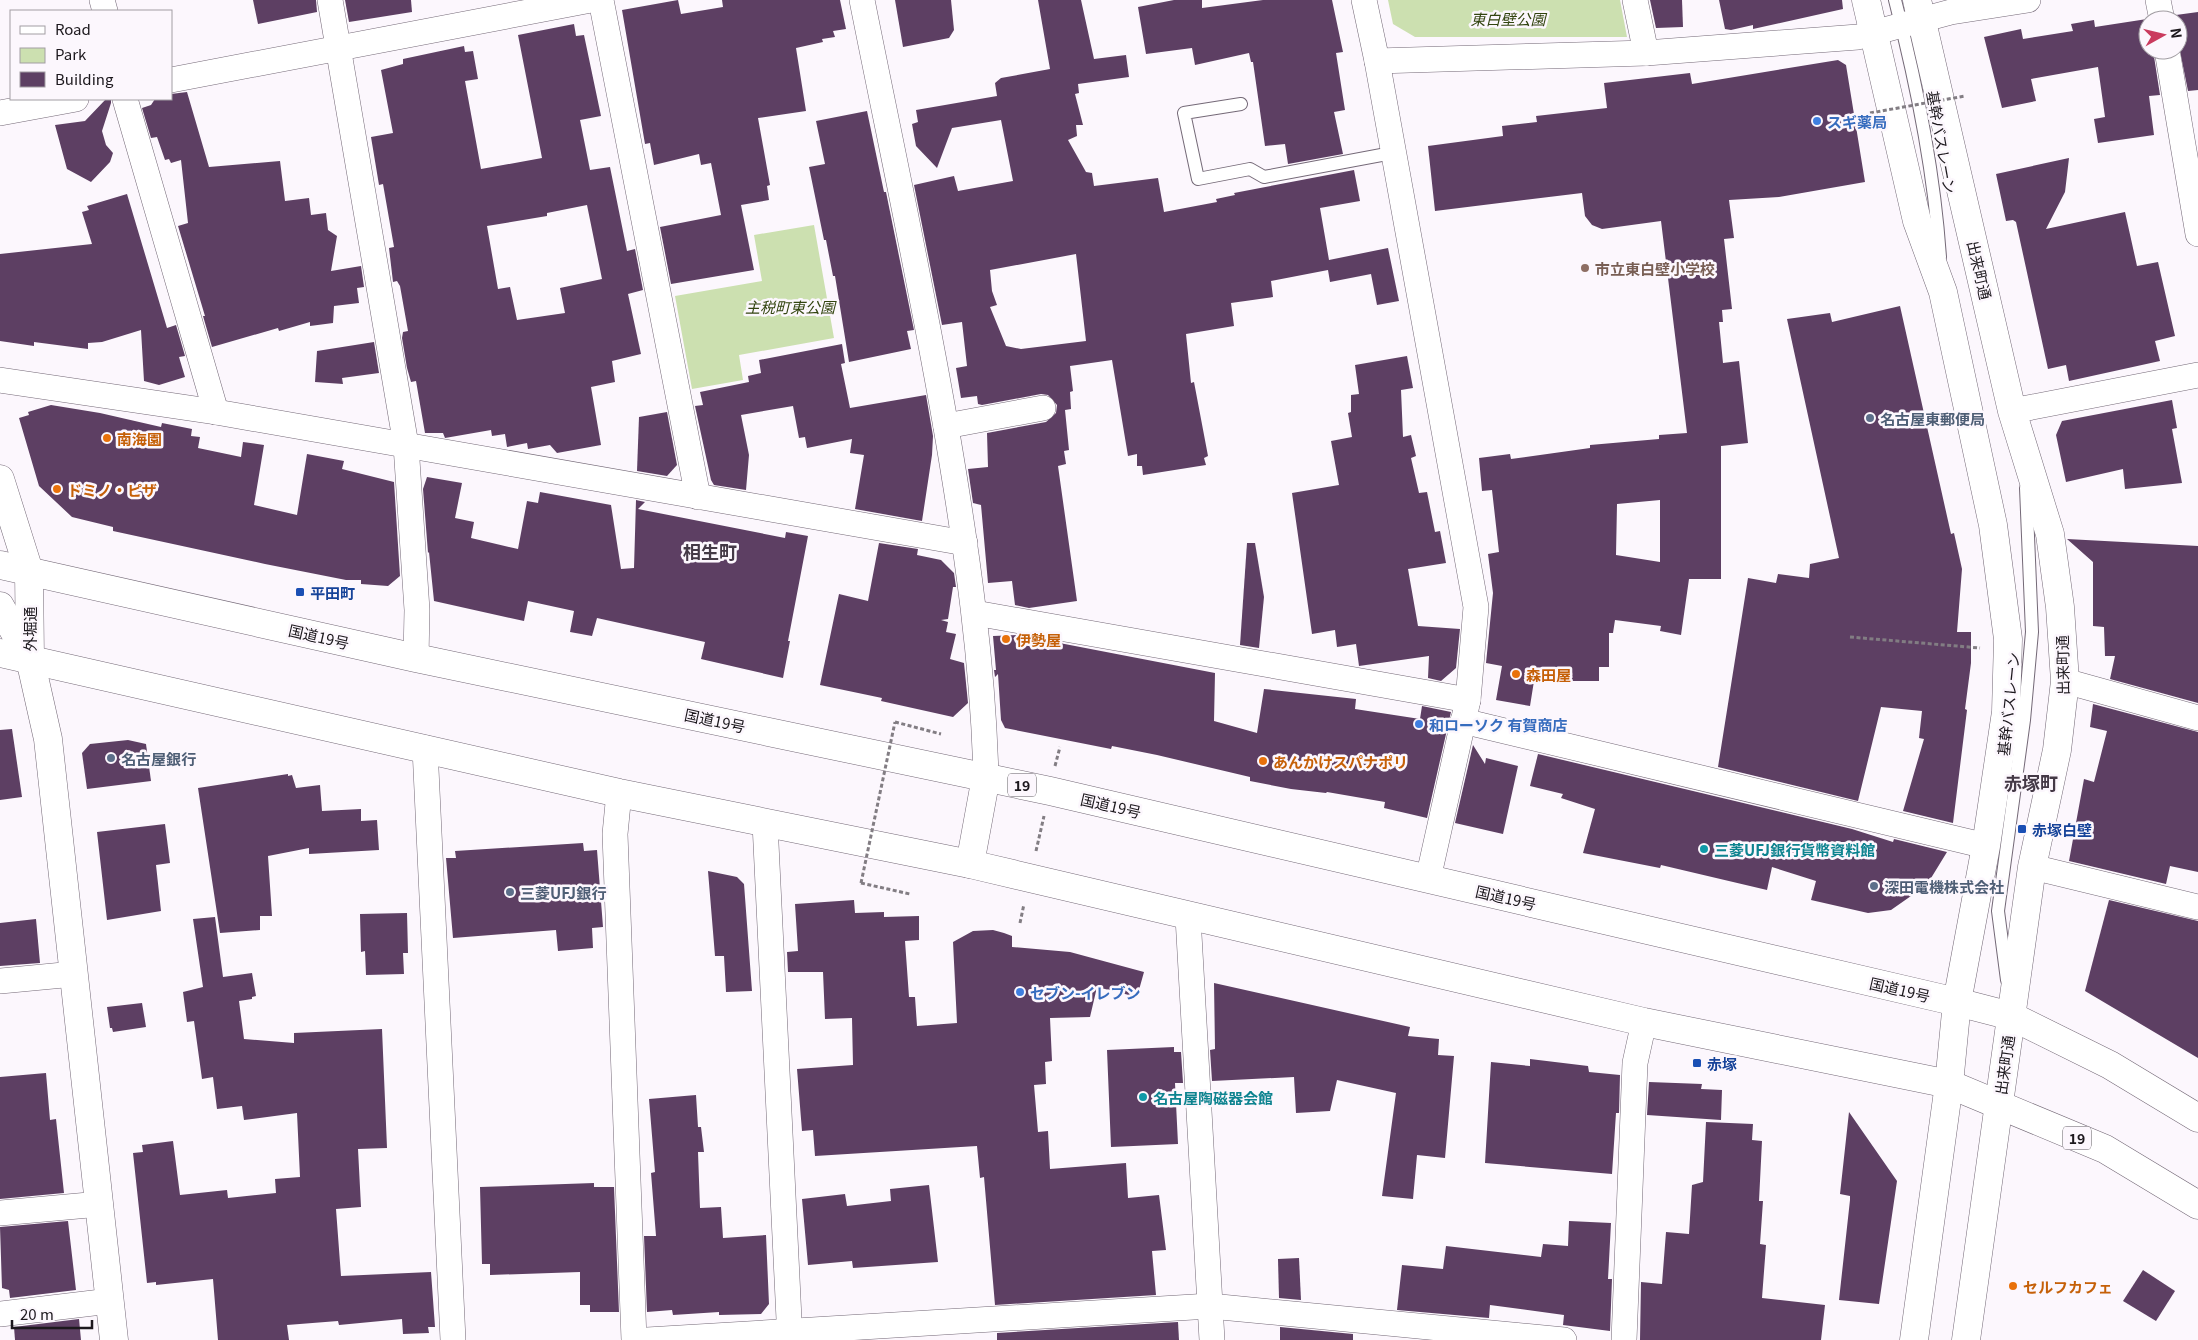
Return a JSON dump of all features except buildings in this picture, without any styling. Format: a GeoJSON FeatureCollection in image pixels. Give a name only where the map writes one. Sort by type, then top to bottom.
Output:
{"type":"FeatureCollection","features":[{"type":"Feature","properties":{"kind":"main road"},"geometry":{"type":"LineString","coordinates":[[1866,0],[1917,220],[1943,292],[1993,525],[2008,639],[2006,712],[1986,846],[1957,1002],[1949,1084],[1914,1340]]}},
{"type":"Feature","properties":{"kind":"main road","name":"出来町通"},"geometry":{"type":"LineString","coordinates":[[1913,14],[2012,411],[2050,534],[2060,607],[2065,681],[2056,750],[2032,867],[1966,1340]]}},
{"type":"Feature","properties":{"kind":"main road","name":"外堀通"},"geometry":{"type":"LineString","coordinates":[[0,479],[29,571],[30,659]]}},
{"type":"Feature","properties":{"kind":"main road","name":"国道19号"},"geometry":{"type":"LineString","coordinates":[[0,565],[416,658],[1050,791],[1957,1002],[2011,1016],[2110,1064],[2198,1118]]}},
{"type":"Feature","properties":{"kind":"main road","name":"外堀通"},"geometry":{"type":"LineString","coordinates":[[0,606],[30,659]]}},
{"type":"Feature","properties":{"kind":"main road","name":"19"},"geometry":{"type":"LineString","coordinates":[[0,653],[619,793],[970,864],[1188,917],[1644,1022],[1949,1084],[2105,1149],[2198,1204]]}},
{"type":"Feature","properties":{"kind":"main road"},"geometry":{"type":"LineString","coordinates":[[0,667],[30,659],[48,739],[114,1340]]}},
{"type":"Feature","properties":{"kind":"main road"},"geometry":{"type":"LineString","coordinates":[[970,864],[986,777]]}},
{"type":"Feature","properties":{"kind":"street"},"geometry":{"type":"LineString","coordinates":[[330,0],[406,445],[417,610],[416,658]]}},
{"type":"Feature","properties":{"kind":"street"},"geometry":{"type":"LineString","coordinates":[[172,80],[591,0]]}},
{"type":"Feature","properties":{"kind":"street"},"geometry":{"type":"LineString","coordinates":[[601,0],[698,497]]}},
{"type":"Feature","properties":{"kind":"street"},"geometry":{"type":"LineString","coordinates":[[862,0],[946,426],[965,543],[975,613],[985,731],[986,777]]}},
{"type":"Feature","properties":{"kind":"street"},"geometry":{"type":"LineString","coordinates":[[1364,0],[1377,61],[1392,153],[1476,606],[1466,710],[1428,879]]}},
{"type":"Feature","properties":{"kind":"street"},"geometry":{"type":"LineString","coordinates":[[1635,0],[1646,53]]}},
{"type":"Feature","properties":{"kind":"street"},"geometry":{"type":"LineString","coordinates":[[1377,61],[1646,53],[1858,38],[1874,34],[1913,14],[2028,0]]}},
{"type":"Feature","properties":{"kind":"street"},"geometry":{"type":"LineString","coordinates":[[2169,60],[2198,234]]}},
{"type":"Feature","properties":{"kind":"street"},"geometry":{"type":"LineString","coordinates":[[0,113],[71,100]]}},
{"type":"Feature","properties":{"kind":"street"},"geometry":{"type":"LineString","coordinates":[[125,100],[216,412]]}},
{"type":"Feature","properties":{"kind":"street"},"geometry":{"type":"LineString","coordinates":[[2012,411],[2198,375]]}},
{"type":"Feature","properties":{"kind":"street"},"geometry":{"type":"LineString","coordinates":[[0,380],[216,412],[965,543]]}},
{"type":"Feature","properties":{"kind":"street"},"geometry":{"type":"LineString","coordinates":[[946,426],[1043,408]]}},
{"type":"Feature","properties":{"kind":"street"},"geometry":{"type":"LineString","coordinates":[[975,613],[1466,710],[1986,846]]}},
{"type":"Feature","properties":{"kind":"street"},"geometry":{"type":"LineString","coordinates":[[2065,681],[2198,718]]}},
{"type":"Feature","properties":{"kind":"street"},"geometry":{"type":"LineString","coordinates":[[425,748],[453,1340]]}},
{"type":"Feature","properties":{"kind":"street"},"geometry":{"type":"LineString","coordinates":[[619,793],[615,834],[634,1340]]}},
{"type":"Feature","properties":{"kind":"street"},"geometry":{"type":"LineString","coordinates":[[765,823],[790,1336]]}},
{"type":"Feature","properties":{"kind":"street"},"geometry":{"type":"LineString","coordinates":[[2032,867],[2198,906]]}},
{"type":"Feature","properties":{"kind":"street"},"geometry":{"type":"LineString","coordinates":[[1188,917],[1212,1340]]}},
{"type":"Feature","properties":{"kind":"street"},"geometry":{"type":"LineString","coordinates":[[0,981],[74,974]]}},
{"type":"Feature","properties":{"kind":"street"},"geometry":{"type":"LineString","coordinates":[[1624,1340],[1635,1063],[1644,1022]]}},
{"type":"Feature","properties":{"kind":"street"},"geometry":{"type":"LineString","coordinates":[[0,1213],[100,1204]]}},
{"type":"Feature","properties":{"kind":"street"},"geometry":{"type":"LineString","coordinates":[[0,1314],[110,1302]]}},
{"type":"Feature","properties":{"kind":"street"},"geometry":{"type":"LineString","coordinates":[[647,1340],[790,1336],[1210,1306],[1564,1340]]}},
{"type":"Feature","properties":{"kind":"lane","name":"基幹バスレーン"},"geometry":{"type":"LineString","coordinates":[[1895,0],[1913,14],[1923,114],[1935,196],[1943,292]]}},
{"type":"Feature","properties":{"kind":"lane"},"geometry":{"type":"LineString","coordinates":[[1242,104],[1184,114],[1198,179],[1250,169],[1264,177],[1392,153]]}},
{"type":"Feature","properties":{"kind":"lane","name":"基幹バスレーン"},"geometry":{"type":"LineString","coordinates":[[2011,1016],[1998,911],[2024,720],[2032,632],[2024,453]]}},
{"type":"Feature","properties":{"kind":"path"},"geometry":{"type":"LineString","coordinates":[[1870,113],[1965,96]]}},
{"type":"Feature","properties":{"kind":"path"},"geometry":{"type":"LineString","coordinates":[[1850,637],[1981,648]]}},
{"type":"Feature","properties":{"kind":"path"},"geometry":{"type":"LineString","coordinates":[[910,894],[862,883],[895,722],[941,734]]}},
{"type":"Feature","properties":{"kind":"path"},"geometry":{"type":"LineString","coordinates":[[1020,923],[1060,747]]}},
{"type":"Feature","properties":{"kind":"green space","name":"東白壁公園"},"geometry":{"type":"Polygon","coordinates":[[[1388,0],[1620,0],[1627,37],[1415,37],[1393,24],[1388,0]]]}},
{"type":"Feature","properties":{"kind":"green space","name":"主税町東公園"},"geometry":{"type":"Polygon","coordinates":[[[814,225],[834,338],[739,355],[743,380],[692,389],[675,296],[762,281],[754,235],[814,225]]]}},
{"type":"Feature","properties":{"kind":"place","name":"スギ薬局"},"geometry":{"type":"Point","coordinates":[1817,121]}},
{"type":"Feature","properties":{"kind":"place","name":"市立東白壁小学校"},"geometry":{"type":"Point","coordinates":[1585,268]}},
{"type":"Feature","properties":{"kind":"place","name":"名古屋東郵便局"},"geometry":{"type":"Point","coordinates":[1870,418]}},
{"type":"Feature","properties":{"kind":"place","name":"南海園"},"geometry":{"type":"Point","coordinates":[107,438]}},
{"type":"Feature","properties":{"kind":"place","name":"ドミノ・ピザ"},"geometry":{"type":"Point","coordinates":[57,489]}},
{"type":"Feature","properties":{"kind":"place","name":"平田町"},"geometry":{"type":"Point","coordinates":[300,592]}},
{"type":"Feature","properties":{"kind":"place","name":"伊勢屋"},"geometry":{"type":"Point","coordinates":[1006,639]}},
{"type":"Feature","properties":{"kind":"place","name":"森田屋"},"geometry":{"type":"Point","coordinates":[1516,674]}},
{"type":"Feature","properties":{"kind":"place","name":"和ローソク 有賀商店"},"geometry":{"type":"Point","coordinates":[1419,724]}},
{"type":"Feature","properties":{"kind":"place","name":"名古屋銀行"},"geometry":{"type":"Point","coordinates":[111,758]}},
{"type":"Feature","properties":{"kind":"place","name":"あんかけスパナポリ"},"geometry":{"type":"Point","coordinates":[1263,761]}},
{"type":"Feature","properties":{"kind":"place","name":"赤塚白壁"},"geometry":{"type":"Point","coordinates":[2022,829]}},
{"type":"Feature","properties":{"kind":"place","name":"三菱UFJ銀行貨幣資料館"},"geometry":{"type":"Point","coordinates":[1704,849]}},
{"type":"Feature","properties":{"kind":"place","name":"深田電機株式会社"},"geometry":{"type":"Point","coordinates":[1874,886]}},
{"type":"Feature","properties":{"kind":"place","name":"三菱UFJ銀行"},"geometry":{"type":"Point","coordinates":[510,892]}},
{"type":"Feature","properties":{"kind":"place","name":"セブン-イレブン"},"geometry":{"type":"Point","coordinates":[1020,992]}},
{"type":"Feature","properties":{"kind":"place","name":"赤塚"},"geometry":{"type":"Point","coordinates":[1697,1063]}},
{"type":"Feature","properties":{"kind":"place","name":"名古屋陶磁器会館"},"geometry":{"type":"Point","coordinates":[1143,1097]}},
{"type":"Feature","properties":{"kind":"place","name":"セルフカフェ"},"geometry":{"type":"Point","coordinates":[2013,1286]}},
{"type":"Feature","properties":{"kind":"district","name":"相生町"},"geometry":{"type":"Point","coordinates":[710,551]}},
{"type":"Feature","properties":{"kind":"district","name":"赤塚町"},"geometry":{"type":"Point","coordinates":[2031,782]}}]}
